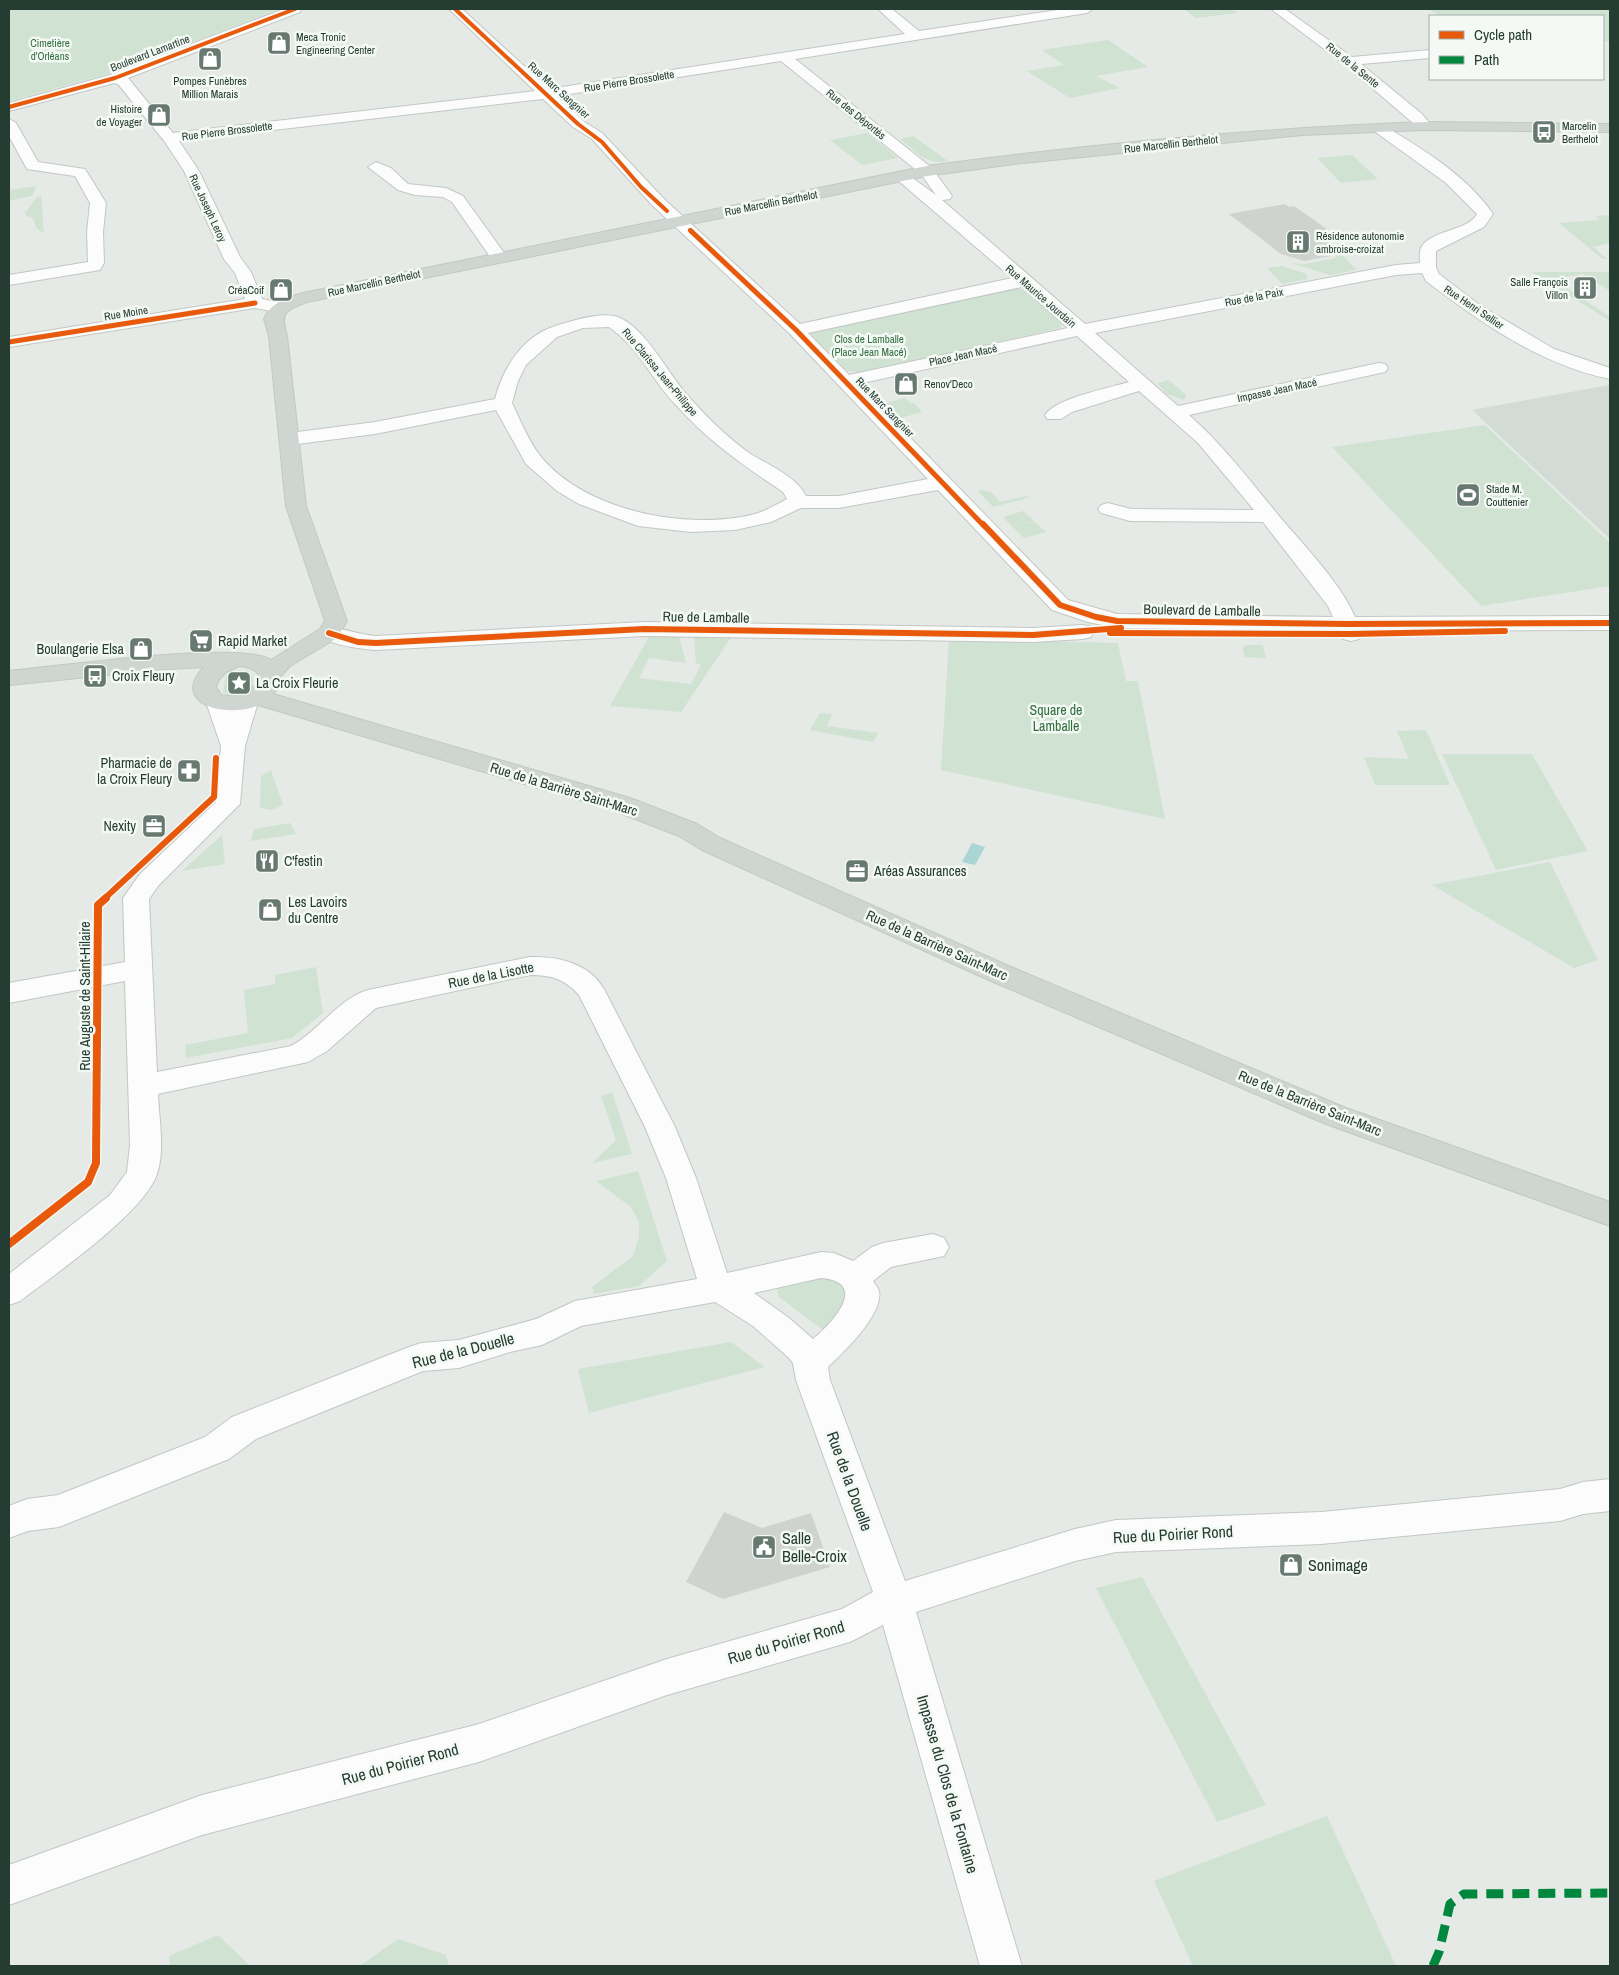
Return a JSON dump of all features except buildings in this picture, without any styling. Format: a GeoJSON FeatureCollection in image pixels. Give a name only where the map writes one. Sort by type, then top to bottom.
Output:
{"type":"FeatureCollection","features":[{"type":"Feature","properties":{"kind":"main road","name":"Rue Marcellin Berthelot"},"geometry":{"type":"LineString","coordinates":[[281,308],[303,298],[498,257],[927,171],[1014,159],[1303,131],[1425,126],[1610,128]]}},
{"type":"Feature","properties":{"kind":"main road"},"geometry":{"type":"LineString","coordinates":[[205,682],[209,697],[218,702],[258,691],[282,661],[328,634],[336,622],[296,506],[278,336],[273,318],[275,313],[281,308]]}},
{"type":"Feature","properties":{"kind":"main road"},"geometry":{"type":"LineString","coordinates":[[205,682],[216,667],[234,660],[328,634]]}},
{"type":"Feature","properties":{"kind":"main road"},"geometry":{"type":"LineString","coordinates":[[9,678],[113,669],[167,662],[234,660],[263,663],[267,666],[258,691]]}},
{"type":"Feature","properties":{"kind":"main road"},"geometry":{"type":"LineString","coordinates":[[113,669],[166,670],[205,682]]}},
{"type":"Feature","properties":{"kind":"main road","name":"Rue de la Barrière Saint-Marc"},"geometry":{"type":"LineString","coordinates":[[258,691],[629,807],[688,830],[711,844],[1001,974],[1336,1116],[1610,1214]]}},
{"type":"Feature","properties":{"kind":"street","name":"Boulevard Lamartine"},"geometry":{"type":"LineString","coordinates":[[9,107],[115,78],[295,9]]}},
{"type":"Feature","properties":{"kind":"street","name":"Rue Marc Sangnier"},"geometry":{"type":"LineString","coordinates":[[455,9],[578,124],[597,136],[626,165],[634,178],[796,330],[1060,605]]}},
{"type":"Feature","properties":{"kind":"street"},"geometry":{"type":"LineString","coordinates":[[884,9],[916,36]]}},
{"type":"Feature","properties":{"kind":"street","name":"Rue Pierre Brossolette"},"geometry":{"type":"LineString","coordinates":[[168,138],[545,94],[1088,9]]}},
{"type":"Feature","properties":{"kind":"street","name":"Rue de la Sente"},"geometry":{"type":"LineString","coordinates":[[1277,9],[1350,61],[1417,117],[1425,126]]}},
{"type":"Feature","properties":{"kind":"street"},"geometry":{"type":"LineString","coordinates":[[1350,61],[1429,54]]}},
{"type":"Feature","properties":{"kind":"street","name":"Rue des Déportés"},"geometry":{"type":"LineString","coordinates":[[784,57],[927,171]]}},
{"type":"Feature","properties":{"kind":"street","name":"Rue Joseph Leroy"},"geometry":{"type":"LineString","coordinates":[[115,78],[123,81],[168,138],[202,192],[204,202],[228,251],[243,272],[252,302]]}},
{"type":"Feature","properties":{"kind":"street"},"geometry":{"type":"LineString","coordinates":[[9,123],[32,166],[80,172],[98,203],[95,232],[96,263],[94,266],[9,280]]}},
{"type":"Feature","properties":{"kind":"street"},"geometry":{"type":"LineString","coordinates":[[1402,127],[1403,132],[1417,146],[1416,152]]}},
{"type":"Feature","properties":{"kind":"street"},"geometry":{"type":"LineString","coordinates":[[1376,128],[1416,152],[1472,198],[1485,214],[1485,218],[1478,224],[1432,245],[1427,255],[1428,268]]}},
{"type":"Feature","properties":{"kind":"street"},"geometry":{"type":"LineString","coordinates":[[376,167],[386,170],[395,182],[404,187],[439,192],[458,198],[498,257]]}},
{"type":"Feature","properties":{"kind":"street"},"geometry":{"type":"LineString","coordinates":[[927,171],[944,195],[941,207]]}},
{"type":"Feature","properties":{"kind":"street","name":"Rue Maurice Jourdain"},"geometry":{"type":"LineString","coordinates":[[902,177],[941,207],[1205,439],[1280,528],[1339,605],[1349,630]]}},
{"type":"Feature","properties":{"kind":"street","name":"Rue de la Paix"},"geometry":{"type":"LineString","coordinates":[[1081,330],[1396,270],[1428,268]]}},
{"type":"Feature","properties":{"kind":"street","name":"Rue Henri Sellier"},"geometry":{"type":"LineString","coordinates":[[1428,268],[1437,282],[1481,314],[1548,353],[1610,374]]}},
{"type":"Feature","properties":{"kind":"street"},"geometry":{"type":"LineString","coordinates":[[796,330],[1024,281]]}},
{"type":"Feature","properties":{"kind":"street","name":"Rue Moine"},"geometry":{"type":"LineString","coordinates":[[9,342],[252,302],[281,308]]}},
{"type":"Feature","properties":{"kind":"street","name":"Rue Clarissa Jean-Philippe"},"geometry":{"type":"LineString","coordinates":[[503,403],[509,381],[518,362],[542,340],[568,326],[597,321],[613,321],[631,334],[681,400],[712,432],[740,455],[790,488],[796,495],[797,502]]}},
{"type":"Feature","properties":{"kind":"street","name":"Place Jean Macé"},"geometry":{"type":"LineString","coordinates":[[845,381],[1081,330]]}},
{"type":"Feature","properties":{"kind":"street"},"geometry":{"type":"LineString","coordinates":[[1577,364],[1610,356]]}},
{"type":"Feature","properties":{"kind":"street","name":"Impasse Jean Macé"},"geometry":{"type":"LineString","coordinates":[[1175,412],[1379,368]]}},
{"type":"Feature","properties":{"kind":"street"},"geometry":{"type":"LineString","coordinates":[[1054,416],[1065,408],[1141,384]]}},
{"type":"Feature","properties":{"kind":"street"},"geometry":{"type":"LineString","coordinates":[[290,439],[384,426],[503,403],[509,418],[533,460],[564,488],[586,500],[638,520],[683,526],[735,524],[764,518],[797,502],[839,502],[942,483]]}},
{"type":"Feature","properties":{"kind":"street"},"geometry":{"type":"LineString","coordinates":[[1108,509],[1130,515],[1268,516]]}},
{"type":"Feature","properties":{"kind":"street"},"geometry":{"type":"LineString","coordinates":[[1060,605],[1060,610],[1076,628],[1083,632]]}},
{"type":"Feature","properties":{"kind":"street","name":"Boulevard de Lamballe"},"geometry":{"type":"LineString","coordinates":[[1060,605],[1096,617],[1117,621],[1349,630],[1610,623]]}},
{"type":"Feature","properties":{"kind":"street","name":"Rue de Lamballe"},"geometry":{"type":"LineString","coordinates":[[328,634],[358,642],[376,643],[644,629],[1033,636],[1083,632]]}},
{"type":"Feature","properties":{"kind":"street","name":"Boulevard de Lamballe"},"geometry":{"type":"LineString","coordinates":[[1083,632],[1610,629]]}},
{"type":"Feature","properties":{"kind":"street"},"geometry":{"type":"LineString","coordinates":[[9,1292],[121,1204],[136,1185],[144,1163],[144,1086],[138,969],[138,893],[228,804],[233,746],[258,691]]}},
{"type":"Feature","properties":{"kind":"street"},"geometry":{"type":"LineString","coordinates":[[218,702],[233,746]]}},
{"type":"Feature","properties":{"kind":"street","name":"Rue de la Lisotte"},"geometry":{"type":"LineString","coordinates":[[144,1086],[298,1055],[315,1044],[355,1008],[368,1000],[530,966],[557,966],[581,979],[590,989],[660,1127],[681,1178],[716,1288]]}},
{"type":"Feature","properties":{"kind":"street"},"geometry":{"type":"LineString","coordinates":[[9,993],[138,969]]}},
{"type":"Feature","properties":{"kind":"street"},"geometry":{"type":"LineString","coordinates":[[855,1277],[883,1256],[934,1248]]}},
{"type":"Feature","properties":{"kind":"street"},"geometry":{"type":"LineString","coordinates":[[716,1288],[821,1264],[834,1266],[855,1277],[863,1292],[861,1307],[830,1345],[810,1362]]}},
{"type":"Feature","properties":{"kind":"street","name":"Rue de la Douelle"},"geometry":{"type":"LineString","coordinates":[[9,1522],[27,1515],[60,1511],[217,1448],[244,1428],[421,1358],[459,1354],[510,1338],[542,1331],[575,1314],[716,1288],[732,1294],[800,1347],[810,1362],[813,1380],[895,1602]]}},
{"type":"Feature","properties":{"kind":"street","name":"Rue du Poirier Rond"},"geometry":{"type":"LineString","coordinates":[[9,1885],[202,1815],[479,1743],[667,1676],[850,1624],[881,1606],[1075,1545],[1116,1536],[1321,1528],[1560,1505],[1583,1498],[1609,1497]]}},
{"type":"Feature","properties":{"kind":"street","name":"Impasse du Clos de la Fontaine"},"geometry":{"type":"LineString","coordinates":[[895,1602],[1001,1966]]}},
{"type":"Feature","properties":{"kind":"shaded area"},"geometry":{"type":"Polygon","coordinates":[[[1610,385],[1610,539],[1472,410],[1610,385]]]}},
{"type":"Feature","properties":{"kind":"green space","name":"Cimetière d'Orléans"},"geometry":{"type":"Polygon","coordinates":[[[9,9],[280,9],[108,74],[9,101],[9,9]]]}},
{"type":"Feature","properties":{"kind":"green space"},"geometry":{"type":"Polygon","coordinates":[[[1183,9],[1231,9],[1238,13],[1196,18],[1183,9]]]}},
{"type":"Feature","properties":{"kind":"green space"},"geometry":{"type":"Polygon","coordinates":[[[1427,9],[1610,9],[1610,42],[1604,41],[1604,15],[1440,15],[1427,9]]]}},
{"type":"Feature","properties":{"kind":"green space"},"geometry":{"type":"Polygon","coordinates":[[[1108,40],[1148,67],[1096,76],[1120,88],[1070,98],[1027,71],[1064,65],[1042,50],[1108,40]]]}},
{"type":"Feature","properties":{"kind":"green space"},"geometry":{"type":"Polygon","coordinates":[[[867,133],[898,158],[862,165],[830,140],[867,133]]]}},
{"type":"Feature","properties":{"kind":"green space"},"geometry":{"type":"Polygon","coordinates":[[[913,136],[948,161],[941,162],[928,159],[916,153],[900,139],[913,136]]]}},
{"type":"Feature","properties":{"kind":"green space"},"geometry":{"type":"Polygon","coordinates":[[[1352,155],[1378,179],[1341,183],[1317,158],[1352,155]]]}},
{"type":"Feature","properties":{"kind":"green space"},"geometry":{"type":"Polygon","coordinates":[[[37,186],[32,196],[9,201],[9,190],[37,186]]]}},
{"type":"Feature","properties":{"kind":"green space"},"geometry":{"type":"Polygon","coordinates":[[[41,195],[44,233],[37,229],[33,218],[25,213],[36,198],[41,195]]]}},
{"type":"Feature","properties":{"kind":"green space"},"geometry":{"type":"Polygon","coordinates":[[[1605,215],[1610,218],[1610,243],[1593,247],[1607,259],[1603,259],[1559,223],[1600,220],[1595,216],[1605,215]]]}},
{"type":"Feature","properties":{"kind":"green space"},"geometry":{"type":"Polygon","coordinates":[[[1334,253],[1340,253],[1357,270],[1330,275],[1291,263],[1305,264],[1336,258],[1334,253]]]}},
{"type":"Feature","properties":{"kind":"green space"},"geometry":{"type":"Polygon","coordinates":[[[1282,266],[1307,274],[1307,279],[1282,284],[1267,268],[1282,266]]]}},
{"type":"Feature","properties":{"kind":"green space"},"geometry":{"type":"Polygon","coordinates":[[[1532,272],[1610,272],[1610,291],[1583,274],[1553,279],[1610,317],[1610,321],[1532,272]]]}},
{"type":"Feature","properties":{"kind":"green space","name":"Clos de Lamballe (Place Jean Macé)"},"geometry":{"type":"Polygon","coordinates":[[[1011,288],[1025,289],[1029,292],[1060,321],[1062,325],[1060,328],[861,373],[846,370],[811,334],[812,331],[1011,288]]]}},
{"type":"Feature","properties":{"kind":"green space"},"geometry":{"type":"Polygon","coordinates":[[[1169,380],[1186,395],[1184,400],[1167,394],[1157,383],[1169,380]]]}},
{"type":"Feature","properties":{"kind":"green space"},"geometry":{"type":"Polygon","coordinates":[[[905,398],[911,404],[914,403],[922,412],[901,418],[886,403],[905,398]]]}},
{"type":"Feature","properties":{"kind":"green space","name":"Stade M. Couttenier"},"geometry":{"type":"Polygon","coordinates":[[[1485,425],[1610,543],[1610,586],[1481,606],[1332,447],[1485,425]]]}},
{"type":"Feature","properties":{"kind":"green space"},"geometry":{"type":"Polygon","coordinates":[[[984,490],[992,493],[1000,502],[1026,496],[1031,497],[993,507],[978,491],[984,490]]]}},
{"type":"Feature","properties":{"kind":"green space"},"geometry":{"type":"Polygon","coordinates":[[[1023,511],[1034,521],[1025,524],[1035,522],[1046,532],[1024,538],[1003,517],[1023,511]]]}},
{"type":"Feature","properties":{"kind":"green space"},"geometry":{"type":"Polygon","coordinates":[[[650,635],[679,636],[686,663],[649,658],[639,678],[691,684],[701,665],[696,663],[694,636],[732,636],[681,712],[610,706],[650,635]]]}},
{"type":"Feature","properties":{"kind":"green space","name":"Square de Lamballe"},"geometry":{"type":"Polygon","coordinates":[[[949,639],[1118,643],[1126,681],[1138,681],[1165,819],[941,770],[949,639]]]}},
{"type":"Feature","properties":{"kind":"green space"},"geometry":{"type":"Polygon","coordinates":[[[1247,645],[1263,645],[1266,658],[1245,657],[1242,647],[1247,645]]]}},
{"type":"Feature","properties":{"kind":"green space"},"geometry":{"type":"Polygon","coordinates":[[[241,672],[253,676],[253,688],[240,695],[223,693],[226,677],[241,672]]]}},
{"type":"Feature","properties":{"kind":"green space"},"geometry":{"type":"Polygon","coordinates":[[[820,713],[832,714],[827,726],[878,733],[873,742],[810,730],[820,713]]]}},
{"type":"Feature","properties":{"kind":"green space"},"geometry":{"type":"Polygon","coordinates":[[[1426,730],[1450,785],[1375,785],[1364,757],[1409,759],[1397,731],[1426,730]]]}},
{"type":"Feature","properties":{"kind":"green space"},"geometry":{"type":"Polygon","coordinates":[[[1442,754],[1532,754],[1588,851],[1496,870],[1442,754]]]}},
{"type":"Feature","properties":{"kind":"green space"},"geometry":{"type":"Polygon","coordinates":[[[271,770],[283,805],[272,810],[260,808],[261,776],[271,770]]]}},
{"type":"Feature","properties":{"kind":"green space"},"geometry":{"type":"Polygon","coordinates":[[[290,823],[296,834],[251,841],[254,829],[290,823]]]}},
{"type":"Feature","properties":{"kind":"green space"},"geometry":{"type":"Polygon","coordinates":[[[222,835],[225,864],[182,871],[222,835]]]}},
{"type":"Feature","properties":{"kind":"green space"},"geometry":{"type":"Polygon","coordinates":[[[1550,862],[1598,960],[1574,968],[1432,885],[1550,862]]]}},
{"type":"Feature","properties":{"kind":"green space"},"geometry":{"type":"Polygon","coordinates":[[[316,967],[323,1013],[292,1038],[186,1058],[185,1045],[248,1033],[244,990],[275,984],[275,975],[316,967]]]}},
{"type":"Feature","properties":{"kind":"green space"},"geometry":{"type":"Polygon","coordinates":[[[612,1092],[632,1154],[592,1163],[616,1140],[601,1096],[612,1092]]]}},
{"type":"Feature","properties":{"kind":"green space"},"geometry":{"type":"Polygon","coordinates":[[[638,1171],[667,1261],[639,1286],[594,1294],[592,1287],[633,1256],[639,1237],[639,1222],[631,1207],[596,1181],[638,1171]]]}},
{"type":"Feature","properties":{"kind":"green space"},"geometry":{"type":"Polygon","coordinates":[[[819,1275],[842,1283],[850,1293],[827,1333],[779,1297],[775,1282],[819,1275]]]}},
{"type":"Feature","properties":{"kind":"green space"},"geometry":{"type":"Polygon","coordinates":[[[731,1342],[765,1367],[589,1413],[578,1369],[731,1342]]]}},
{"type":"Feature","properties":{"kind":"green space"},"geometry":{"type":"Polygon","coordinates":[[[1142,1577],[1266,1805],[1217,1822],[1096,1588],[1142,1577]]]}},
{"type":"Feature","properties":{"kind":"green space"},"geometry":{"type":"Polygon","coordinates":[[[1327,1816],[1396,1966],[1193,1966],[1154,1881],[1327,1816]]]}},
{"type":"Feature","properties":{"kind":"green space"},"geometry":{"type":"Polygon","coordinates":[[[218,1935],[250,1966],[170,1966],[169,1956],[218,1935]]]}},
{"type":"Feature","properties":{"kind":"green space"},"geometry":{"type":"Polygon","coordinates":[[[398,1939],[446,1955],[449,1966],[360,1966],[398,1939]]]}},
{"type":"Feature","properties":{"kind":"water"},"geometry":{"type":"Polygon","coordinates":[[[972,843],[985,847],[975,865],[962,862],[972,843]]]}},
{"type":"Feature","properties":{"kind":"marked path"},"geometry":{"type":"LineString","coordinates":[[1433,1966],[1439,1952],[1450,1904],[1464,1894],[1610,1893]]}},
{"type":"Feature","properties":{"kind":"cycle path"},"geometry":{"type":"LineString","coordinates":[[9,107],[115,78],[295,9]]}},
{"type":"Feature","properties":{"kind":"cycle path"},"geometry":{"type":"LineString","coordinates":[[455,9],[578,124],[602,142],[641,187],[667,211]]}},
{"type":"Feature","properties":{"kind":"cycle path"},"geometry":{"type":"LineString","coordinates":[[690,230],[796,330],[1060,605],[1096,617],[1117,621],[1347,624],[1610,623]]}},
{"type":"Feature","properties":{"kind":"cycle path"},"geometry":{"type":"LineString","coordinates":[[9,342],[255,303]]}},
{"type":"Feature","properties":{"kind":"cycle path"},"geometry":{"type":"LineString","coordinates":[[329,633],[358,642],[376,643],[644,629],[1033,635],[1121,628]]}},
{"type":"Feature","properties":{"kind":"cycle path"},"geometry":{"type":"LineString","coordinates":[[1110,633],[1351,634],[1505,631]]}},
{"type":"Feature","properties":{"kind":"cycle path","name":"Rue Auguste de Saint-Hilaire"},"geometry":{"type":"LineString","coordinates":[[9,1244],[88,1182],[96,1163],[98,905],[214,797],[216,758]]}},
{"type":"Feature","properties":{"kind":"place","name":"Meca Tronic Engineering Center"},"geometry":{"type":"Point","coordinates":[279,43]}},
{"type":"Feature","properties":{"kind":"place","name":"Pompes Funèbres Million Marais"},"geometry":{"type":"Point","coordinates":[210,59]}},
{"type":"Feature","properties":{"kind":"place","name":"Histoire de Voyager"},"geometry":{"type":"Point","coordinates":[159,115]}},
{"type":"Feature","properties":{"kind":"place","name":"Marcelin Berthelot"},"geometry":{"type":"Point","coordinates":[1544,132]}},
{"type":"Feature","properties":{"kind":"place","name":"Résidence autonomie ambroise-croizat"},"geometry":{"type":"Point","coordinates":[1298,242]}},
{"type":"Feature","properties":{"kind":"place","name":"Salle François Villon"},"geometry":{"type":"Point","coordinates":[1585,288]}},
{"type":"Feature","properties":{"kind":"place","name":"CréaCoif"},"geometry":{"type":"Point","coordinates":[281,290]}},
{"type":"Feature","properties":{"kind":"place","name":"Renov'Deco"},"geometry":{"type":"Point","coordinates":[906,384]}},
{"type":"Feature","properties":{"kind":"place","name":"Stade M. Couttenier"},"geometry":{"type":"Point","coordinates":[1468,495]}},
{"type":"Feature","properties":{"kind":"place","name":"Rapid Market"},"geometry":{"type":"Point","coordinates":[201,641]}},
{"type":"Feature","properties":{"kind":"place","name":"Boulangerie Elsa"},"geometry":{"type":"Point","coordinates":[141,649]}},
{"type":"Feature","properties":{"kind":"place","name":"Croix Fleury"},"geometry":{"type":"Point","coordinates":[95,676]}},
{"type":"Feature","properties":{"kind":"place","name":"La Croix Fleurie"},"geometry":{"type":"Point","coordinates":[239,683]}},
{"type":"Feature","properties":{"kind":"place","name":"Pharmacie de la Croix Fleury"},"geometry":{"type":"Point","coordinates":[189,771]}},
{"type":"Feature","properties":{"kind":"place","name":"Nexity"},"geometry":{"type":"Point","coordinates":[154,826]}},
{"type":"Feature","properties":{"kind":"place","name":"C'festin"},"geometry":{"type":"Point","coordinates":[267,861]}},
{"type":"Feature","properties":{"kind":"place","name":"Aréas Assurances"},"geometry":{"type":"Point","coordinates":[857,871]}},
{"type":"Feature","properties":{"kind":"place","name":"Les Lavoirs du Centre"},"geometry":{"type":"Point","coordinates":[270,910]}},
{"type":"Feature","properties":{"kind":"place","name":"Salle Belle-Croix"},"geometry":{"type":"Point","coordinates":[764,1547]}},
{"type":"Feature","properties":{"kind":"place","name":"Sonimage"},"geometry":{"type":"Point","coordinates":[1291,1565]}}]}
